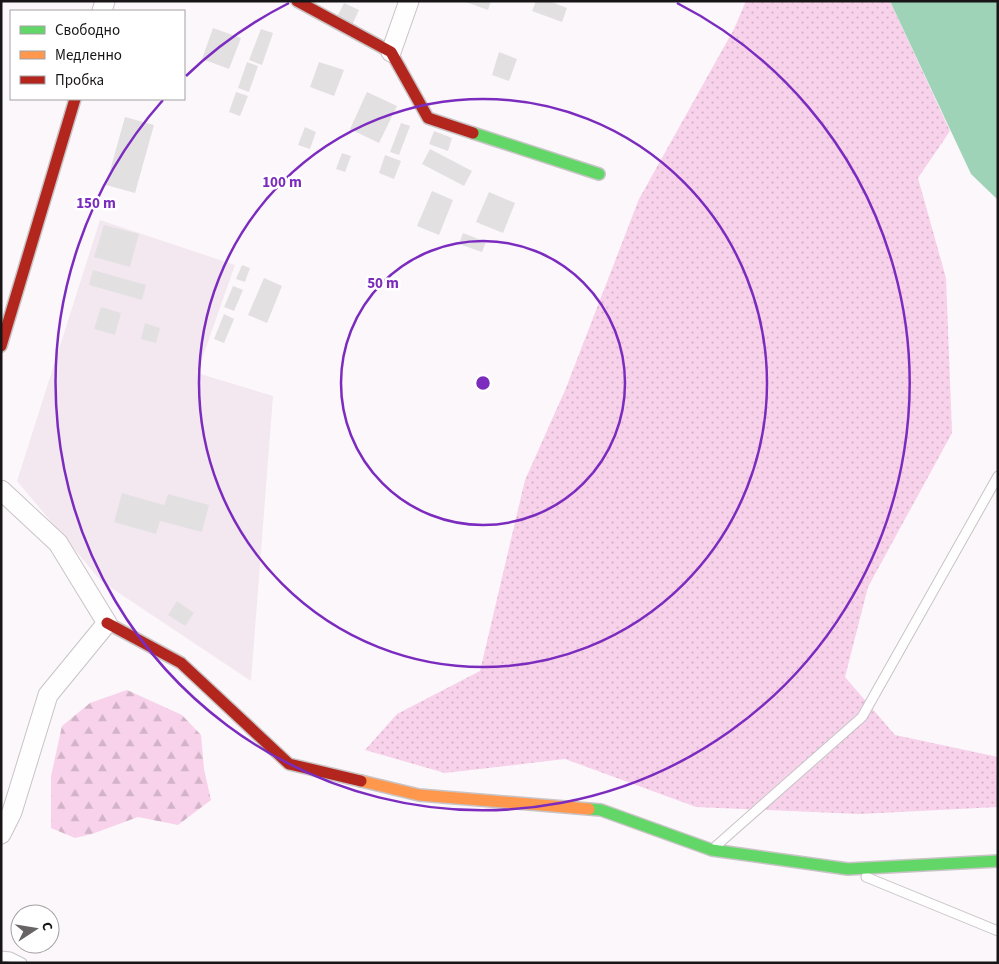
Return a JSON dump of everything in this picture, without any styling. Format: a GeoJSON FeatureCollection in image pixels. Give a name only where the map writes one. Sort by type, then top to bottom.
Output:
{"type":"FeatureCollection","features":[{"type":"Feature","properties":{"kind":"street"},"geometry":{"type":"LineString","coordinates":[[297,1],[391,52],[428,118],[600,174]]}},
{"type":"Feature","properties":{"kind":"street"},"geometry":{"type":"LineString","coordinates":[[391,52],[409,1]]}},
{"type":"Feature","properties":{"kind":"street"},"geometry":{"type":"LineString","coordinates":[[1,346],[76,100]]}},
{"type":"Feature","properties":{"kind":"street"},"geometry":{"type":"LineString","coordinates":[[1,490],[58,543],[107,623],[181,663],[289,764],[419,795],[601,810],[712,850],[848,869],[998,862]]}},
{"type":"Feature","properties":{"kind":"street"},"geometry":{"type":"LineString","coordinates":[[1,834],[12,812],[48,695],[107,623]]}},
{"type":"Feature","properties":{"kind":"lane"},"geometry":{"type":"LineString","coordinates":[[712,850],[862,717],[998,476]]}},
{"type":"Feature","properties":{"kind":"lane"},"geometry":{"type":"LineString","coordinates":[[848,869],[998,931]]}},
{"type":"Feature","properties":{"kind":"lane"},"geometry":{"type":"LineString","coordinates":[[1,956],[10,957],[22,963]]}},
{"type":"Feature","properties":{"kind":"shaded area"},"geometry":{"type":"Polygon","coordinates":[[[890,1],[998,1],[998,200],[971,174],[890,1]]]}},
{"type":"Feature","properties":{"kind":"shaded area"},"geometry":{"type":"Polygon","coordinates":[[[100,220],[235,265],[197,373],[273,396],[251,681],[101,581],[17,481],[100,220]]]}},
{"type":"Feature","properties":{"kind":"green space"},"geometry":{"type":"Polygon","coordinates":[[[746,1],[890,1],[950,131],[918,178],[946,278],[952,433],[868,587],[845,677],[895,735],[998,757],[998,807],[860,814],[696,807],[565,759],[445,773],[365,750],[397,714],[480,671],[525,480],[566,388],[639,199],[734,29],[746,1]]]}},
{"type":"Feature","properties":{"kind":"green space"},"geometry":{"type":"Polygon","coordinates":[[[127,690],[182,715],[201,735],[204,769],[211,800],[178,825],[138,817],[92,834],[75,838],[51,828],[51,776],[62,726],[90,703],[127,690]]]}},
{"type":"Feature","properties":{"kind":"building"},"geometry":{"type":"Polygon","coordinates":[[[463,1],[491,1],[488,10],[463,1]]]}},
{"type":"Feature","properties":{"kind":"building"},"geometry":{"type":"Polygon","coordinates":[[[536,1],[549,1],[567,8],[562,22],[532,11],[536,1]]]}},
{"type":"Feature","properties":{"kind":"building"},"geometry":{"type":"Polygon","coordinates":[[[344,3],[359,10],[352,25],[337,17],[344,3]]]}},
{"type":"Feature","properties":{"kind":"building"},"geometry":{"type":"Polygon","coordinates":[[[213,28],[241,38],[229,69],[202,59],[213,28]]]}},
{"type":"Feature","properties":{"kind":"building"},"geometry":{"type":"Polygon","coordinates":[[[261,29],[273,33],[262,65],[249,60],[261,29]]]}},
{"type":"Feature","properties":{"kind":"building"},"geometry":{"type":"Polygon","coordinates":[[[499,52],[517,59],[509,81],[492,75],[499,52]]]}},
{"type":"Feature","properties":{"kind":"building"},"geometry":{"type":"Polygon","coordinates":[[[247,62],[258,66],[249,92],[238,88],[247,62]]]}},
{"type":"Feature","properties":{"kind":"building"},"geometry":{"type":"Polygon","coordinates":[[[319,62],[344,70],[334,96],[310,87],[319,62]]]}},
{"type":"Feature","properties":{"kind":"building"},"geometry":{"type":"Polygon","coordinates":[[[236,92],[248,96],[240,116],[229,112],[236,92]]]}},
{"type":"Feature","properties":{"kind":"building"},"geometry":{"type":"Polygon","coordinates":[[[367,92],[397,106],[379,143],[350,129],[367,92]]]}},
{"type":"Feature","properties":{"kind":"building"},"geometry":{"type":"Polygon","coordinates":[[[125,117],[154,125],[135,193],[106,185],[125,117]]]}},
{"type":"Feature","properties":{"kind":"building"},"geometry":{"type":"Polygon","coordinates":[[[401,123],[410,126],[399,155],[390,152],[401,123]]]}},
{"type":"Feature","properties":{"kind":"building"},"geometry":{"type":"Polygon","coordinates":[[[305,127],[316,132],[310,149],[298,145],[305,127]]]}},
{"type":"Feature","properties":{"kind":"building"},"geometry":{"type":"Polygon","coordinates":[[[434,131],[452,138],[448,151],[429,144],[434,131]]]}},
{"type":"Feature","properties":{"kind":"building"},"geometry":{"type":"Polygon","coordinates":[[[430,149],[472,171],[464,186],[422,164],[430,149]]]}},
{"type":"Feature","properties":{"kind":"building"},"geometry":{"type":"Polygon","coordinates":[[[342,153],[351,156],[345,172],[336,169],[342,153]]]}},
{"type":"Feature","properties":{"kind":"building"},"geometry":{"type":"Polygon","coordinates":[[[385,155],[401,161],[394,179],[379,173],[385,155]]]}},
{"type":"Feature","properties":{"kind":"building"},"geometry":{"type":"Polygon","coordinates":[[[432,191],[453,200],[439,235],[417,226],[432,191]]]}},
{"type":"Feature","properties":{"kind":"building"},"geometry":{"type":"Polygon","coordinates":[[[489,192],[515,203],[503,233],[476,222],[489,192]]]}},
{"type":"Feature","properties":{"kind":"building"},"geometry":{"type":"Polygon","coordinates":[[[104,225],[139,234],[130,267],[94,257],[104,225]]]}},
{"type":"Feature","properties":{"kind":"building"},"geometry":{"type":"Polygon","coordinates":[[[463,233],[486,242],[482,252],[459,244],[463,233]]]}},
{"type":"Feature","properties":{"kind":"building"},"geometry":{"type":"Polygon","coordinates":[[[242,265],[250,268],[245,282],[236,279],[242,265]]]}},
{"type":"Feature","properties":{"kind":"building"},"geometry":{"type":"Polygon","coordinates":[[[93,270],[146,285],[142,300],[89,285],[93,270]]]}},
{"type":"Feature","properties":{"kind":"building"},"geometry":{"type":"Polygon","coordinates":[[[264,278],[282,286],[267,323],[248,315],[264,278]]]}},
{"type":"Feature","properties":{"kind":"building"},"geometry":{"type":"Polygon","coordinates":[[[233,286],[243,290],[234,311],[224,307],[233,286]]]}},
{"type":"Feature","properties":{"kind":"building"},"geometry":{"type":"Polygon","coordinates":[[[101,307],[121,313],[115,335],[94,329],[101,307]]]}},
{"type":"Feature","properties":{"kind":"building"},"geometry":{"type":"Polygon","coordinates":[[[224,314],[234,319],[224,343],[214,339],[224,314]]]}},
{"type":"Feature","properties":{"kind":"building"},"geometry":{"type":"Polygon","coordinates":[[[145,323],[160,328],[156,343],[141,339],[145,323]]]}},
{"type":"Feature","properties":{"kind":"building"},"geometry":{"type":"Polygon","coordinates":[[[122,493],[164,505],[168,494],[209,505],[202,532],[160,521],[156,534],[114,522],[122,493]]]}},
{"type":"Feature","properties":{"kind":"building"},"geometry":{"type":"Polygon","coordinates":[[[177,601],[194,613],[185,626],[168,615],[177,601]]]}},
{"type":"Feature","properties":{"kind":"traffic: fast"},"geometry":{"type":"LineString","coordinates":[[473,133],[599,174]]}},
{"type":"Feature","properties":{"kind":"traffic: fast"},"geometry":{"type":"LineString","coordinates":[[589,809],[601,810],[712,850],[848,869],[998,861]]}},
{"type":"Feature","properties":{"kind":"traffic: slow"},"geometry":{"type":"LineString","coordinates":[[361,781],[419,795],[589,809]]}},
{"type":"Feature","properties":{"kind":"traffic: jam"},"geometry":{"type":"LineString","coordinates":[[297,1],[391,52],[428,118],[473,133]]}},
{"type":"Feature","properties":{"kind":"traffic: jam"},"geometry":{"type":"LineString","coordinates":[[1,346],[75,100]]}},
{"type":"Feature","properties":{"kind":"traffic: jam"},"geometry":{"type":"LineString","coordinates":[[107,623],[181,663],[289,764],[361,781]]}}]}
